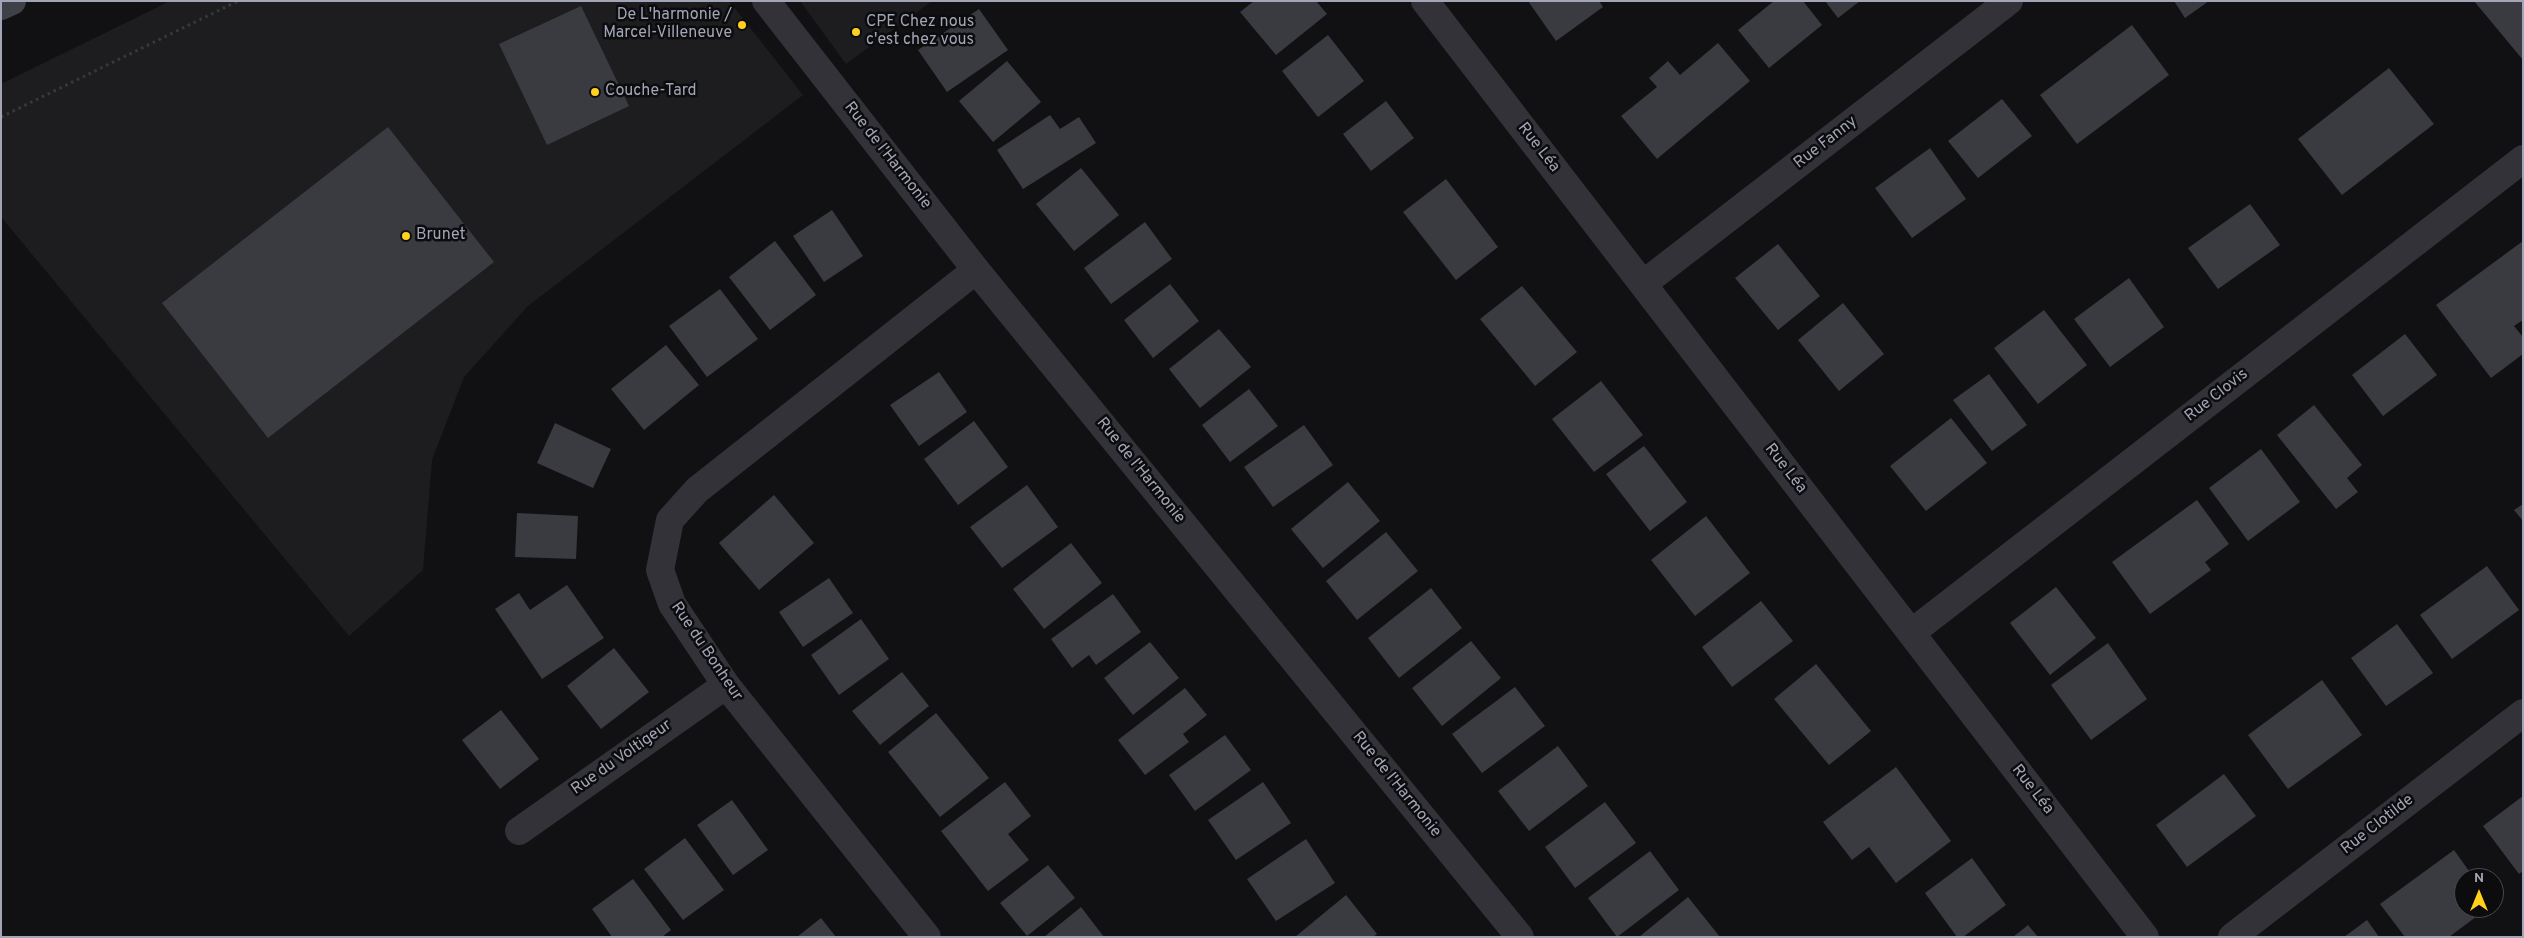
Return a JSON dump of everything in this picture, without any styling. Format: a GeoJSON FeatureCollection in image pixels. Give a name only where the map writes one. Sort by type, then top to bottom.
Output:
{"type":"FeatureCollection","features":[{"type":"Feature","properties":{"kind":"street"},"geometry":{"type":"LineString","coordinates":[[1,6],[12,1]]}},
{"type":"Feature","properties":{"kind":"street","name":"Rue de l'Harmonie"},"geometry":{"type":"LineString","coordinates":[[766,1],[976,270],[1520,937]]}},
{"type":"Feature","properties":{"kind":"street","name":"Rue Léa"},"geometry":{"type":"LineString","coordinates":[[1425,1],[2145,937]]}},
{"type":"Feature","properties":{"kind":"street","name":"Rue Fanny"},"geometry":{"type":"LineString","coordinates":[[1643,284],[2009,1]]}},
{"type":"Feature","properties":{"kind":"street","name":"Rue Clovis"},"geometry":{"type":"LineString","coordinates":[[1911,632],[2523,160]]}},
{"type":"Feature","properties":{"kind":"street","name":"Rue du Bonheur"},"geometry":{"type":"LineString","coordinates":[[927,937],[726,685],[672,604],[660,570],[670,520],[697,490],[976,270]]}},
{"type":"Feature","properties":{"kind":"street","name":"Rue du Voltigeur"},"geometry":{"type":"LineString","coordinates":[[519,831],[726,685]]}},
{"type":"Feature","properties":{"kind":"street","name":"Rue Clotilde"},"geometry":{"type":"LineString","coordinates":[[2232,937],[2523,713]]}},
{"type":"Feature","properties":{"kind":"path"},"geometry":{"type":"LineString","coordinates":[[1,117],[238,1]]}},
{"type":"Feature","properties":{"kind":"shaded area"},"geometry":{"type":"Polygon","coordinates":[[[170,1],[729,1],[803,95],[528,306],[464,377],[432,460],[423,570],[349,636],[1,217],[1,84],[170,1]]]}},
{"type":"Feature","properties":{"kind":"shaded area","name":"CPE Chez nous c'est chez vous"},"geometry":{"type":"Polygon","coordinates":[[[800,1],[932,1],[846,64],[800,1]]]}},
{"type":"Feature","properties":{"kind":"building"},"geometry":{"type":"Polygon","coordinates":[[[1254,1],[1316,1],[1327,14],[1276,55],[1240,12],[1254,1]]]}},
{"type":"Feature","properties":{"kind":"building"},"geometry":{"type":"Polygon","coordinates":[[[1528,1],[1599,1],[1603,7],[1556,41],[1528,1]]]}},
{"type":"Feature","properties":{"kind":"building"},"geometry":{"type":"Polygon","coordinates":[[[1774,1],[1803,1],[1822,25],[1769,68],[1738,30],[1774,1]]]}},
{"type":"Feature","properties":{"kind":"building"},"geometry":{"type":"Polygon","coordinates":[[[1825,1],[1860,1],[1838,18],[1825,1]]]}},
{"type":"Feature","properties":{"kind":"building"},"geometry":{"type":"Polygon","coordinates":[[[2174,1],[2209,1],[2185,18],[2174,1]]]}},
{"type":"Feature","properties":{"kind":"building"},"geometry":{"type":"Polygon","coordinates":[[[2474,1],[2523,1],[2523,60],[2474,1]]]}},
{"type":"Feature","properties":{"kind":"building"},"geometry":{"type":"Polygon","coordinates":[[[581,6],[629,106],[547,145],[499,44],[581,6]]]}},
{"type":"Feature","properties":{"kind":"building"},"geometry":{"type":"Polygon","coordinates":[[[979,9],[1008,50],[947,92],[918,50],[979,9]]]}},
{"type":"Feature","properties":{"kind":"building"},"geometry":{"type":"Polygon","coordinates":[[[2132,25],[2169,75],[2077,144],[2040,95],[2132,25]]]}},
{"type":"Feature","properties":{"kind":"building"},"geometry":{"type":"Polygon","coordinates":[[[1328,35],[1364,81],[1318,117],[1282,71],[1328,35]]]}},
{"type":"Feature","properties":{"kind":"building"},"geometry":{"type":"Polygon","coordinates":[[[1718,43],[1750,81],[1657,159],[1621,116],[1657,87],[1649,78],[1668,61],[1680,75],[1718,43]]]}},
{"type":"Feature","properties":{"kind":"building"},"geometry":{"type":"Polygon","coordinates":[[[1007,61],[1041,102],[993,142],[959,101],[1007,61]]]}},
{"type":"Feature","properties":{"kind":"building"},"geometry":{"type":"Polygon","coordinates":[[[2389,68],[2434,124],[2342,195],[2298,139],[2389,68]]]}},
{"type":"Feature","properties":{"kind":"building"},"geometry":{"type":"Polygon","coordinates":[[[2002,99],[2032,136],[1978,178],[1948,141],[2002,99]]]}},
{"type":"Feature","properties":{"kind":"building"},"geometry":{"type":"Polygon","coordinates":[[[1386,101],[1414,138],[1371,171],[1343,134],[1386,101]]]}},
{"type":"Feature","properties":{"kind":"building"},"geometry":{"type":"Polygon","coordinates":[[[1050,115],[1060,129],[1079,117],[1096,143],[1023,189],[997,150],[1050,115]]]}},
{"type":"Feature","properties":{"kind":"building"},"geometry":{"type":"Polygon","coordinates":[[[388,127],[494,262],[268,438],[162,303],[388,127]]]}},
{"type":"Feature","properties":{"kind":"building"},"geometry":{"type":"Polygon","coordinates":[[[1930,148],[1966,199],[1912,238],[1875,188],[1930,148]]]}},
{"type":"Feature","properties":{"kind":"building"},"geometry":{"type":"Polygon","coordinates":[[[1081,168],[1119,215],[1074,251],[1036,204],[1081,168]]]}},
{"type":"Feature","properties":{"kind":"building"},"geometry":{"type":"Polygon","coordinates":[[[1446,179],[1498,247],[1456,280],[1403,212],[1446,179]]]}},
{"type":"Feature","properties":{"kind":"building"},"geometry":{"type":"Polygon","coordinates":[[[2250,204],[2280,245],[2218,289],[2188,248],[2250,204]]]}},
{"type":"Feature","properties":{"kind":"building"},"geometry":{"type":"Polygon","coordinates":[[[832,210],[863,256],[824,282],[793,236],[832,210]]]}},
{"type":"Feature","properties":{"kind":"building"},"geometry":{"type":"Polygon","coordinates":[[[1145,222],[1172,259],[1111,304],[1084,268],[1145,222]]]}},
{"type":"Feature","properties":{"kind":"building"},"geometry":{"type":"Polygon","coordinates":[[[775,241],[816,295],[770,330],[729,277],[775,241]]]}},
{"type":"Feature","properties":{"kind":"building"},"geometry":{"type":"Polygon","coordinates":[[[2523,241],[2523,320],[2514,326],[2523,337],[2523,354],[2491,378],[2436,305],[2523,241]]]}},
{"type":"Feature","properties":{"kind":"building"},"geometry":{"type":"Polygon","coordinates":[[[1778,244],[1820,296],[1778,330],[1735,278],[1778,244]]]}},
{"type":"Feature","properties":{"kind":"building"},"geometry":{"type":"Polygon","coordinates":[[[2129,278],[2164,327],[2110,367],[2074,319],[2129,278]]]}},
{"type":"Feature","properties":{"kind":"building"},"geometry":{"type":"Polygon","coordinates":[[[1170,284],[1199,321],[1153,358],[1124,320],[1170,284]]]}},
{"type":"Feature","properties":{"kind":"building"},"geometry":{"type":"Polygon","coordinates":[[[1522,286],[1577,352],[1535,386],[1480,319],[1522,286]]]}},
{"type":"Feature","properties":{"kind":"building"},"geometry":{"type":"Polygon","coordinates":[[[720,289],[758,339],[707,377],[669,326],[720,289]]]}},
{"type":"Feature","properties":{"kind":"building"},"geometry":{"type":"Polygon","coordinates":[[[1843,303],[1884,354],[1839,391],[1798,340],[1843,303]]]}},
{"type":"Feature","properties":{"kind":"building"},"geometry":{"type":"Polygon","coordinates":[[[2044,310],[2087,365],[2038,404],[1994,348],[2044,310]]]}},
{"type":"Feature","properties":{"kind":"building"},"geometry":{"type":"Polygon","coordinates":[[[1219,329],[1251,367],[1200,408],[1169,369],[1219,329]]]}},
{"type":"Feature","properties":{"kind":"building"},"geometry":{"type":"Polygon","coordinates":[[[2405,334],[2437,375],[2383,416],[2352,375],[2405,334]]]}},
{"type":"Feature","properties":{"kind":"building"},"geometry":{"type":"Polygon","coordinates":[[[666,345],[699,385],[644,430],[611,389],[666,345]]]}},
{"type":"Feature","properties":{"kind":"building"},"geometry":{"type":"Polygon","coordinates":[[[939,372],[967,412],[919,446],[890,405],[939,372]]]}},
{"type":"Feature","properties":{"kind":"building"},"geometry":{"type":"Polygon","coordinates":[[[1989,374],[2027,425],[1992,451],[1953,400],[1989,374]]]}},
{"type":"Feature","properties":{"kind":"building"},"geometry":{"type":"Polygon","coordinates":[[[1601,381],[1643,435],[1594,472],[1552,419],[1601,381]]]}},
{"type":"Feature","properties":{"kind":"building"},"geometry":{"type":"Polygon","coordinates":[[[1249,389],[1278,426],[1230,462],[1202,425],[1249,389]]]}},
{"type":"Feature","properties":{"kind":"building"},"geometry":{"type":"Polygon","coordinates":[[[2314,405],[2362,465],[2347,478],[2358,492],[2336,509],[2277,435],[2314,405]]]}},
{"type":"Feature","properties":{"kind":"building"},"geometry":{"type":"Polygon","coordinates":[[[1951,418],[1987,463],[1926,511],[1890,466],[1951,418]]]}},
{"type":"Feature","properties":{"kind":"building"},"geometry":{"type":"Polygon","coordinates":[[[974,421],[1008,467],[958,505],[924,459],[974,421]]]}},
{"type":"Feature","properties":{"kind":"building"},"geometry":{"type":"Polygon","coordinates":[[[555,423],[611,449],[593,488],[537,463],[555,423]]]}},
{"type":"Feature","properties":{"kind":"building"},"geometry":{"type":"Polygon","coordinates":[[[1304,425],[1333,465],[1273,507],[1244,467],[1304,425]]]}},
{"type":"Feature","properties":{"kind":"building"},"geometry":{"type":"Polygon","coordinates":[[[1644,446],[1687,502],[1650,531],[1606,474],[1644,446]]]}},
{"type":"Feature","properties":{"kind":"building"},"geometry":{"type":"Polygon","coordinates":[[[2261,449],[2300,502],[2248,541],[2209,488],[2261,449]]]}},
{"type":"Feature","properties":{"kind":"building"},"geometry":{"type":"Polygon","coordinates":[[[1348,482],[1380,521],[1323,568],[1291,529],[1348,482]]]}},
{"type":"Feature","properties":{"kind":"building"},"geometry":{"type":"Polygon","coordinates":[[[1027,485],[1058,527],[1002,568],[970,527],[1027,485]]]}},
{"type":"Feature","properties":{"kind":"building"},"geometry":{"type":"Polygon","coordinates":[[[774,495],[814,543],[759,590],[719,543],[774,495]]]}},
{"type":"Feature","properties":{"kind":"building"},"geometry":{"type":"Polygon","coordinates":[[[2197,500],[2229,544],[2205,562],[2211,570],[2150,614],[2112,562],[2197,500]]]}},
{"type":"Feature","properties":{"kind":"building"},"geometry":{"type":"Polygon","coordinates":[[[2523,504],[2523,521],[2514,510],[2523,504]]]}},
{"type":"Feature","properties":{"kind":"building"},"geometry":{"type":"Polygon","coordinates":[[[517,513],[578,516],[576,559],[515,557],[517,513]]]}},
{"type":"Feature","properties":{"kind":"building"},"geometry":{"type":"Polygon","coordinates":[[[1706,516],[1750,573],[1695,616],[1651,560],[1706,516]]]}},
{"type":"Feature","properties":{"kind":"building"},"geometry":{"type":"Polygon","coordinates":[[[1386,532],[1418,571],[1357,620],[1326,581],[1386,532]]]}},
{"type":"Feature","properties":{"kind":"building"},"geometry":{"type":"Polygon","coordinates":[[[1071,543],[1102,583],[1044,629],[1013,589],[1071,543]]]}},
{"type":"Feature","properties":{"kind":"building"},"geometry":{"type":"Polygon","coordinates":[[[2487,566],[2519,610],[2452,659],[2420,615],[2487,566]]]}},
{"type":"Feature","properties":{"kind":"building"},"geometry":{"type":"Polygon","coordinates":[[[829,578],[853,613],[803,647],[779,612],[829,578]]]}},
{"type":"Feature","properties":{"kind":"building"},"geometry":{"type":"Polygon","coordinates":[[[567,585],[604,638],[542,679],[495,609],[519,593],[530,610],[567,585]]]}},
{"type":"Feature","properties":{"kind":"building"},"geometry":{"type":"Polygon","coordinates":[[[2056,587],[2096,638],[2050,675],[2010,623],[2056,587]]]}},
{"type":"Feature","properties":{"kind":"building"},"geometry":{"type":"Polygon","coordinates":[[[1431,588],[1462,628],[1399,678],[1368,638],[1431,588]]]}},
{"type":"Feature","properties":{"kind":"building"},"geometry":{"type":"Polygon","coordinates":[[[1113,594],[1141,632],[1096,665],[1089,655],[1072,668],[1051,639],[1113,594]]]}},
{"type":"Feature","properties":{"kind":"building"},"geometry":{"type":"Polygon","coordinates":[[[1761,601],[1793,641],[1732,687],[1702,647],[1761,601]]]}},
{"type":"Feature","properties":{"kind":"building"},"geometry":{"type":"Polygon","coordinates":[[[861,619],[889,659],[839,695],[811,655],[861,619]]]}},
{"type":"Feature","properties":{"kind":"building"},"geometry":{"type":"Polygon","coordinates":[[[2397,624],[2433,673],[2386,706],[2351,658],[2397,624]]]}},
{"type":"Feature","properties":{"kind":"building"},"geometry":{"type":"Polygon","coordinates":[[[1471,641],[1501,678],[1442,726],[1412,688],[1471,641]]]}},
{"type":"Feature","properties":{"kind":"building"},"geometry":{"type":"Polygon","coordinates":[[[1150,642],[1179,678],[1133,715],[1104,678],[1150,642]]]}},
{"type":"Feature","properties":{"kind":"building"},"geometry":{"type":"Polygon","coordinates":[[[2108,643],[2147,699],[2091,740],[2051,685],[2108,643]]]}},
{"type":"Feature","properties":{"kind":"building"},"geometry":{"type":"Polygon","coordinates":[[[614,648],[649,692],[601,729],[567,686],[614,648]]]}},
{"type":"Feature","properties":{"kind":"building"},"geometry":{"type":"Polygon","coordinates":[[[1816,664],[1871,731],[1829,765],[1774,699],[1816,664]]]}},
{"type":"Feature","properties":{"kind":"building"},"geometry":{"type":"Polygon","coordinates":[[[902,672],[929,706],[880,745],[852,711],[902,672]]]}},
{"type":"Feature","properties":{"kind":"building"},"geometry":{"type":"Polygon","coordinates":[[[2322,680],[2362,735],[2288,789],[2248,735],[2322,680]]]}},
{"type":"Feature","properties":{"kind":"building"},"geometry":{"type":"Polygon","coordinates":[[[1515,687],[1545,726],[1482,773],[1452,734],[1515,687]]]}},
{"type":"Feature","properties":{"kind":"building"},"geometry":{"type":"Polygon","coordinates":[[[1185,688],[1207,715],[1183,734],[1189,742],[1145,775],[1118,740],[1185,688]]]}},
{"type":"Feature","properties":{"kind":"building"},"geometry":{"type":"Polygon","coordinates":[[[501,710],[539,759],[500,789],[462,740],[501,710]]]}},
{"type":"Feature","properties":{"kind":"building"},"geometry":{"type":"Polygon","coordinates":[[[936,713],[989,778],[940,817],[888,752],[936,713]]]}},
{"type":"Feature","properties":{"kind":"building"},"geometry":{"type":"Polygon","coordinates":[[[1225,735],[1251,770],[1195,811],[1169,775],[1225,735]]]}},
{"type":"Feature","properties":{"kind":"building"},"geometry":{"type":"Polygon","coordinates":[[[1558,746],[1588,786],[1529,831],[1498,791],[1558,746]]]}},
{"type":"Feature","properties":{"kind":"building"},"geometry":{"type":"Polygon","coordinates":[[[1896,767],[1951,841],[1896,883],[1869,847],[1852,860],[1823,822],[1896,767]]]}},
{"type":"Feature","properties":{"kind":"building"},"geometry":{"type":"Polygon","coordinates":[[[2224,774],[2256,816],[2187,867],[2156,825],[2224,774]]]}},
{"type":"Feature","properties":{"kind":"building"},"geometry":{"type":"Polygon","coordinates":[[[1005,782],[1031,816],[1008,834],[1029,860],[988,891],[941,831],[1005,782]]]}},
{"type":"Feature","properties":{"kind":"building"},"geometry":{"type":"Polygon","coordinates":[[[1263,782],[1291,823],[1236,860],[1208,820],[1263,782]]]}},
{"type":"Feature","properties":{"kind":"building"},"geometry":{"type":"Polygon","coordinates":[[[2523,796],[2523,871],[2519,874],[2483,826],[2523,796]]]}},
{"type":"Feature","properties":{"kind":"building"},"geometry":{"type":"Polygon","coordinates":[[[732,800],[768,850],[733,875],[697,825],[732,800]]]}},
{"type":"Feature","properties":{"kind":"building"},"geometry":{"type":"Polygon","coordinates":[[[1605,802],[1636,843],[1575,888],[1545,847],[1605,802]]]}},
{"type":"Feature","properties":{"kind":"building"},"geometry":{"type":"Polygon","coordinates":[[[685,838],[724,890],[683,920],[644,869],[685,838]]]}},
{"type":"Feature","properties":{"kind":"building"},"geometry":{"type":"Polygon","coordinates":[[[1306,839],[1335,883],[1276,921],[1247,879],[1306,839]]]}},
{"type":"Feature","properties":{"kind":"building"},"geometry":{"type":"Polygon","coordinates":[[[2454,850],[2467,868],[2454,868],[2454,918],[2475,918],[2449,937],[2405,937],[2380,904],[2454,850]]]}},
{"type":"Feature","properties":{"kind":"building"},"geometry":{"type":"Polygon","coordinates":[[[1650,851],[1679,890],[1617,937],[1588,898],[1650,851]]]}},
{"type":"Feature","properties":{"kind":"building"},"geometry":{"type":"Polygon","coordinates":[[[1972,858],[2006,905],[1963,937],[1957,937],[1925,893],[1972,858]]]}},
{"type":"Feature","properties":{"kind":"building"},"geometry":{"type":"Polygon","coordinates":[[[1048,865],[1075,898],[1027,936],[1000,903],[1048,865]]]}},
{"type":"Feature","properties":{"kind":"building"},"geometry":{"type":"Polygon","coordinates":[[[633,879],[671,930],[662,937],[612,937],[592,909],[633,879]]]}},
{"type":"Feature","properties":{"kind":"building"},"geometry":{"type":"Polygon","coordinates":[[[1346,895],[1377,934],[1373,937],[1295,937],[1346,895]]]}},
{"type":"Feature","properties":{"kind":"building"},"geometry":{"type":"Polygon","coordinates":[[[1688,897],[1720,937],[1639,937],[1688,897]]]}},
{"type":"Feature","properties":{"kind":"building"},"geometry":{"type":"Polygon","coordinates":[[[1081,907],[1104,937],[1044,937],[1081,907]]]}},
{"type":"Feature","properties":{"kind":"building"},"geometry":{"type":"Polygon","coordinates":[[[821,918],[836,937],[797,937],[821,918]]]}},
{"type":"Feature","properties":{"kind":"building"},"geometry":{"type":"Polygon","coordinates":[[[2367,920],[2379,937],[2344,937],[2367,920]]]}},
{"type":"Feature","properties":{"kind":"building"},"geometry":{"type":"Polygon","coordinates":[[[2028,925],[2038,937],[2013,937],[2028,925]]]}},
{"type":"Feature","properties":{"kind":"place","name":"De L'harmonie / Marcel-Villeneuve"},"geometry":{"type":"Point","coordinates":[742,25]}},
{"type":"Feature","properties":{"kind":"place","name":"CPE Chez nous c'est chez vous"},"geometry":{"type":"Point","coordinates":[856,32]}},
{"type":"Feature","properties":{"kind":"place","name":"Couche-Tard"},"geometry":{"type":"Point","coordinates":[595,92]}},
{"type":"Feature","properties":{"kind":"place","name":"Brunet"},"geometry":{"type":"Point","coordinates":[406,236]}}]}
